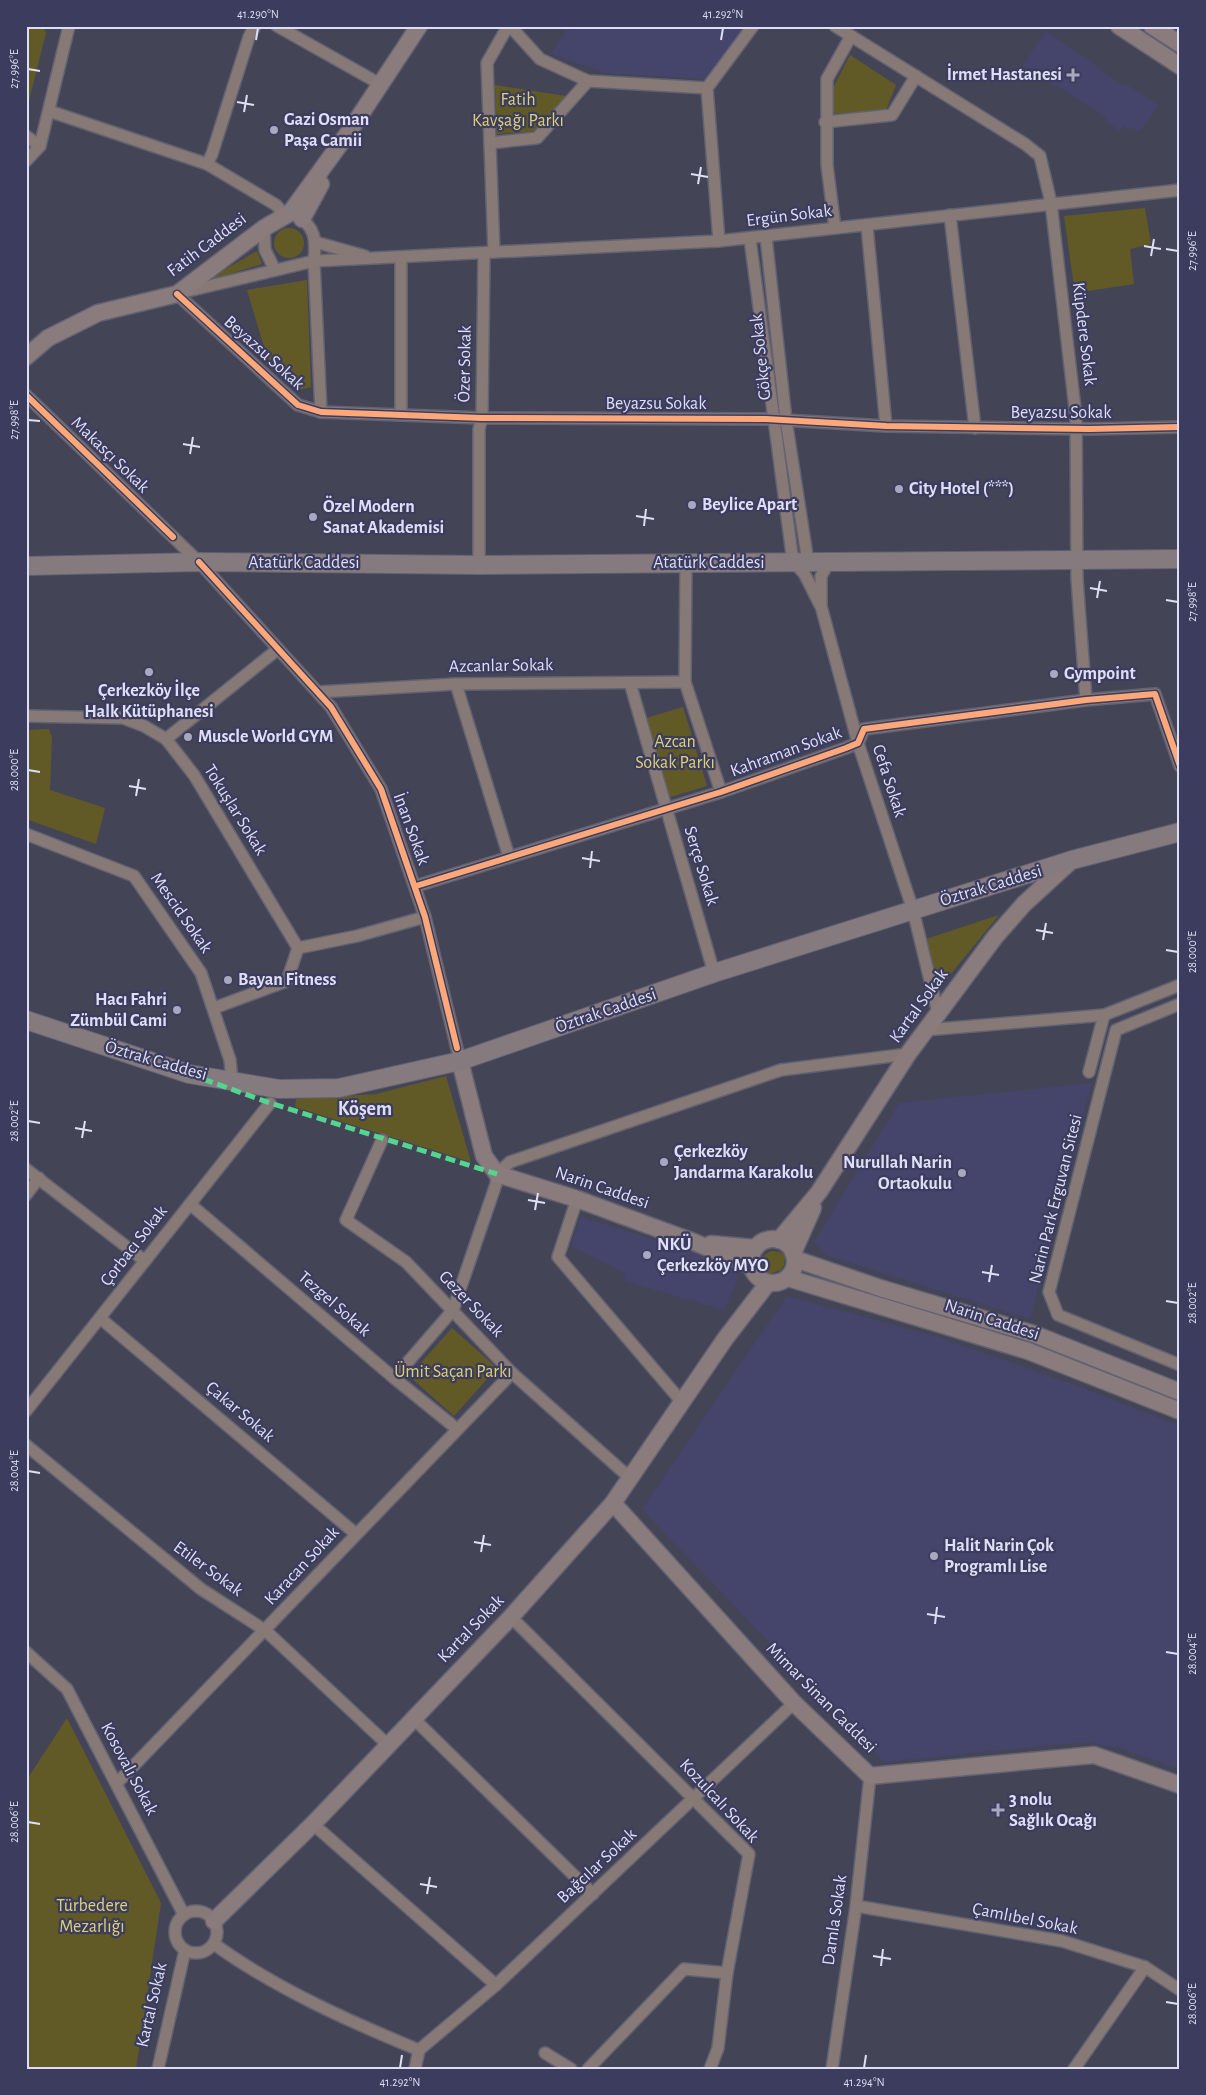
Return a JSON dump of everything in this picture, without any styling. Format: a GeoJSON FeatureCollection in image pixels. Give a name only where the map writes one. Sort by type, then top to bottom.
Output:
{"type":"FeatureCollection","features":[{"type":"Feature","properties":{"kind":"main road","name":"Atatürk Caddesi"},"geometry":{"type":"LineString","coordinates":[[199,562],[479,564],[1180,559]]}},
{"type":"Feature","properties":{"kind":"main road"},"geometry":{"type":"LineString","coordinates":[[26,566],[199,562]]}},
{"type":"Feature","properties":{"kind":"main road","name":"Öztrak Caddesi"},"geometry":{"type":"LineString","coordinates":[[26,1020],[189,1074],[279,1089],[339,1088],[460,1061],[714,973],[1072,860],[1180,832]]}},
{"type":"Feature","properties":{"kind":"street"},"geometry":{"type":"LineString","coordinates":[[26,161],[40,146],[68,26]]}},
{"type":"Feature","properties":{"kind":"street"},"geometry":{"type":"LineString","coordinates":[[207,164],[212,154],[249,37],[255,26]]}},
{"type":"Feature","properties":{"kind":"street"},"geometry":{"type":"LineString","coordinates":[[277,26],[380,84]]}},
{"type":"Feature","properties":{"kind":"street","name":"Fatih Caddesi"},"geometry":{"type":"LineString","coordinates":[[26,357],[48,338],[98,312],[177,294],[264,228],[292,215],[419,26]]}},
{"type":"Feature","properties":{"kind":"street"},"geometry":{"type":"LineString","coordinates":[[509,26],[540,59],[588,81],[707,88]]}},
{"type":"Feature","properties":{"kind":"street","name":"Özer Sokak"},"geometry":{"type":"LineString","coordinates":[[479,564],[479,429],[482,418],[489,252],[490,142],[487,63],[509,26]]}},
{"type":"Feature","properties":{"kind":"street"},"geometry":{"type":"LineString","coordinates":[[719,241],[707,88],[753,26]]}},
{"type":"Feature","properties":{"kind":"street","name":"Küpdere Sokak"},"geometry":{"type":"LineString","coordinates":[[835,26],[1025,144],[1040,156],[1051,203],[1077,428],[1077,560],[1086,700]]}},
{"type":"Feature","properties":{"kind":"street"},"geometry":{"type":"LineString","coordinates":[[1119,26],[1180,66]]}},
{"type":"Feature","properties":{"kind":"street"},"geometry":{"type":"LineString","coordinates":[[1152,26],[1180,44]]}},
{"type":"Feature","properties":{"kind":"street"},"geometry":{"type":"LineString","coordinates":[[834,228],[827,165],[825,122],[827,80],[850,36]]}},
{"type":"Feature","properties":{"kind":"street"},"geometry":{"type":"LineString","coordinates":[[825,122],[892,115],[916,76]]}},
{"type":"Feature","properties":{"kind":"street"},"geometry":{"type":"LineString","coordinates":[[490,142],[537,138],[588,81]]}},
{"type":"Feature","properties":{"kind":"street"},"geometry":{"type":"LineString","coordinates":[[49,111],[207,164],[312,229],[316,242],[314,261],[321,412]]}},
{"type":"Feature","properties":{"kind":"street"},"geometry":{"type":"LineString","coordinates":[[26,136],[40,146]]}},
{"type":"Feature","properties":{"kind":"street","name":"Ergün Sokak"},"geometry":{"type":"LineString","coordinates":[[177,294],[314,261],[376,260],[489,252],[719,241],[1180,190]]}},
{"type":"Feature","properties":{"kind":"street"},"geometry":{"type":"LineString","coordinates":[[950,215],[975,428]]}},
{"type":"Feature","properties":{"kind":"street"},"geometry":{"type":"LineString","coordinates":[[866,226],[886,426]]}},
{"type":"Feature","properties":{"kind":"street"},"geometry":{"type":"LineString","coordinates":[[264,228],[265,250],[275,270]]}},
{"type":"Feature","properties":{"kind":"street","name":"Gökçe Sokak"},"geometry":{"type":"LineString","coordinates":[[766,237],[800,562]]}},
{"type":"Feature","properties":{"kind":"street","name":"Gökçe Sokak"},"geometry":{"type":"LineString","coordinates":[[750,238],[774,419],[800,562]]}},
{"type":"Feature","properties":{"kind":"street"},"geometry":{"type":"LineString","coordinates":[[316,242],[376,260]]}},
{"type":"Feature","properties":{"kind":"street"},"geometry":{"type":"LineString","coordinates":[[400,413],[401,258]]}},
{"type":"Feature","properties":{"kind":"street","name":"Beyazsu Sokak"},"geometry":{"type":"LineString","coordinates":[[177,294],[298,405],[321,412],[400,413],[482,418],[774,419],[886,426],[975,428],[1180,427]]}},
{"type":"Feature","properties":{"kind":"street","name":"Makasçı Sokak"},"geometry":{"type":"LineString","coordinates":[[26,395],[199,562]]}},
{"type":"Feature","properties":{"kind":"street","name":"Cefa Sokak"},"geometry":{"type":"LineString","coordinates":[[830,561],[821,576],[821,606],[858,743],[913,910],[938,1013]]}},
{"type":"Feature","properties":{"kind":"street","name":"İnan Sokak"},"geometry":{"type":"LineString","coordinates":[[199,562],[331,706],[381,789],[416,886],[460,1061]]}},
{"type":"Feature","properties":{"kind":"street"},"geometry":{"type":"LineString","coordinates":[[800,562],[804,574],[821,606]]}},
{"type":"Feature","properties":{"kind":"street"},"geometry":{"type":"LineString","coordinates":[[686,563],[686,682],[721,792]]}},
{"type":"Feature","properties":{"kind":"street"},"geometry":{"type":"LineString","coordinates":[[166,739],[278,649]]}},
{"type":"Feature","properties":{"kind":"street","name":"Azcanlar Sokak"},"geometry":{"type":"LineString","coordinates":[[318,692],[456,684],[686,682]]}},
{"type":"Feature","properties":{"kind":"street","name":"Serçe Sokak"},"geometry":{"type":"LineString","coordinates":[[630,683],[714,973]]}},
{"type":"Feature","properties":{"kind":"street"},"geometry":{"type":"LineString","coordinates":[[456,684],[509,857]]}},
{"type":"Feature","properties":{"kind":"street","name":"Kahraman Sokak"},"geometry":{"type":"LineString","coordinates":[[416,886],[721,792],[858,743],[864,729],[1086,700],[1155,694],[1180,766]]}},
{"type":"Feature","properties":{"kind":"street","name":"Tokuşlar Sokak"},"geometry":{"type":"LineString","coordinates":[[26,716],[123,718],[144,726],[166,739],[194,775],[298,948]]}},
{"type":"Feature","properties":{"kind":"street","name":"Mescid Sokak"},"geometry":{"type":"LineString","coordinates":[[26,834],[134,876],[202,973],[230,1060],[232,1080]]}},
{"type":"Feature","properties":{"kind":"street","name":"Kartal Sokak"},"geometry":{"type":"LineString","coordinates":[[820,1192],[908,1054],[995,937],[1024,904],[1072,860]]}},
{"type":"Feature","properties":{"kind":"street"},"geometry":{"type":"LineString","coordinates":[[214,1008],[287,981],[298,948],[357,936],[425,917]]}},
{"type":"Feature","properties":{"kind":"street"},"geometry":{"type":"LineString","coordinates":[[926,1030],[1104,1015],[1180,985]]}},
{"type":"Feature","properties":{"kind":"street","name":"Narin Park Erguvan Sitesi"},"geometry":{"type":"LineString","coordinates":[[1180,1004],[1116,1030],[1049,1292],[1058,1315],[1180,1365]]}},
{"type":"Feature","properties":{"kind":"street"},"geometry":{"type":"LineString","coordinates":[[1089,1072],[1104,1015]]}},
{"type":"Feature","properties":{"kind":"street"},"geometry":{"type":"LineString","coordinates":[[497,1174],[510,1162],[781,1070],[908,1054]]}},
{"type":"Feature","properties":{"kind":"street"},"geometry":{"type":"LineString","coordinates":[[394,1378],[453,1310],[496,1184],[497,1174],[484,1156],[460,1061]]}},
{"type":"Feature","properties":{"kind":"street","name":"Çorbacı Sokak"},"geometry":{"type":"LineString","coordinates":[[26,1411],[270,1103]]}},
{"type":"Feature","properties":{"kind":"street","name":"Gezer Sokak"},"geometry":{"type":"LineString","coordinates":[[382,1140],[346,1220],[406,1262],[512,1373],[630,1478]]}},
{"type":"Feature","properties":{"kind":"street"},"geometry":{"type":"LineString","coordinates":[[26,1169],[145,1261]]}},
{"type":"Feature","properties":{"kind":"street","name":"Narin Caddesi"},"geometry":{"type":"LineString","coordinates":[[497,1174],[577,1199],[694,1242]]}},
{"type":"Feature","properties":{"kind":"street"},"geometry":{"type":"LineString","coordinates":[[26,1195],[39,1178]]}},
{"type":"Feature","properties":{"kind":"street"},"geometry":{"type":"LineString","coordinates":[[779,1240],[820,1192]]}},
{"type":"Feature","properties":{"kind":"street"},"geometry":{"type":"LineString","coordinates":[[694,1242],[759,1275],[782,1282],[792,1272],[794,1256],[820,1192]]}},
{"type":"Feature","properties":{"kind":"street"},"geometry":{"type":"LineString","coordinates":[[577,1199],[558,1257],[681,1401]]}},
{"type":"Feature","properties":{"kind":"street","name":"Tezgel Sokak"},"geometry":{"type":"LineString","coordinates":[[190,1204],[394,1378],[457,1428]]}},
{"type":"Feature","properties":{"kind":"street"},"geometry":{"type":"LineString","coordinates":[[759,1275],[752,1254],[755,1248],[766,1240],[779,1240],[785,1243],[794,1256]]}},
{"type":"Feature","properties":{"kind":"street"},"geometry":{"type":"LineString","coordinates":[[694,1242],[755,1248]]}},
{"type":"Feature","properties":{"kind":"street","name":"Narin Caddesi"},"geometry":{"type":"LineString","coordinates":[[794,1256],[880,1288],[1023,1326],[1180,1392]]}},
{"type":"Feature","properties":{"kind":"street","name":"Kartal Sokak"},"geometry":{"type":"LineString","coordinates":[[214,1921],[313,1824],[511,1617],[613,1503],[725,1339],[759,1275]]}},
{"type":"Feature","properties":{"kind":"street","name":"Narin Caddesi"},"geometry":{"type":"LineString","coordinates":[[788,1278],[1028,1351],[1180,1410]]}},
{"type":"Feature","properties":{"kind":"street","name":"Çakar Sokak"},"geometry":{"type":"LineString","coordinates":[[100,1318],[356,1534]]}},
{"type":"Feature","properties":{"kind":"street","name":"Karacan Sokak"},"geometry":{"type":"LineString","coordinates":[[117,1783],[512,1373]]}},
{"type":"Feature","properties":{"kind":"street","name":"Etiler Sokak"},"geometry":{"type":"LineString","coordinates":[[26,1445],[201,1590],[266,1630],[388,1745]]}},
{"type":"Feature","properties":{"kind":"street","name":"Mimar Sinan Caddesi"},"geometry":{"type":"LineString","coordinates":[[613,1503],[794,1702],[870,1776],[1094,1755],[1180,1785]]}},
{"type":"Feature","properties":{"kind":"street","name":"Kozulcalı Sokak"},"geometry":{"type":"LineString","coordinates":[[511,1617],[749,1854],[727,1973],[718,2048],[710,2069]]}},
{"type":"Feature","properties":{"kind":"street","name":"Kosovalı Sokak"},"geometry":{"type":"LineString","coordinates":[[26,1652],[67,1689],[184,1915]]}},
{"type":"Feature","properties":{"kind":"street","name":"Bağcılar Sokak"},"geometry":{"type":"LineString","coordinates":[[419,2050],[496,1985],[794,1702]]}},
{"type":"Feature","properties":{"kind":"street"},"geometry":{"type":"LineString","coordinates":[[413,1718],[593,1894]]}},
{"type":"Feature","properties":{"kind":"street","name":"Damla Sokak"},"geometry":{"type":"LineString","coordinates":[[832,2069],[856,1906],[870,1776]]}},
{"type":"Feature","properties":{"kind":"street"},"geometry":{"type":"LineString","coordinates":[[313,1824],[496,1985]]}},
{"type":"Feature","properties":{"kind":"street","name":"Çamlıbel Sokak"},"geometry":{"type":"LineString","coordinates":[[856,1906],[1062,1941],[1145,1967],[1180,1990]]}},
{"type":"Feature","properties":{"kind":"street"},"geometry":{"type":"LineString","coordinates":[[199,1911],[210,1916],[214,1921],[217,1926],[217,1938],[210,1948],[199,1954],[185,1950],[178,1944],[175,1932],[178,1921],[187,1912],[199,1911]]}},
{"type":"Feature","properties":{"kind":"street"},"geometry":{"type":"LineString","coordinates":[[214,1944],[243,1965],[269,1979],[378,2033],[419,2050],[414,2069]]}},
{"type":"Feature","properties":{"kind":"street","name":"Kartal Sokak"},"geometry":{"type":"LineString","coordinates":[[158,2069],[185,1950]]}},
{"type":"Feature","properties":{"kind":"street"},"geometry":{"type":"LineString","coordinates":[[1075,2068],[1145,1967]]}},
{"type":"Feature","properties":{"kind":"street"},"geometry":{"type":"LineString","coordinates":[[588,2069],[684,1969],[727,1973]]}},
{"type":"Feature","properties":{"kind":"street"},"geometry":{"type":"LineString","coordinates":[[545,2053],[571,2069]]}},
{"type":"Feature","properties":{"kind":"shaded area"},"geometry":{"type":"Polygon","coordinates":[[[569,26],[747,26],[708,79],[607,73],[551,54],[569,26]]]}},
{"type":"Feature","properties":{"kind":"shaded area","name":"İrmet Hastanesi"},"geometry":{"type":"Polygon","coordinates":[[[1046,31],[1124,86],[1126,84],[1156,104],[1157,107],[1139,132],[1133,127],[1130,130],[1124,126],[1120,131],[1105,121],[1107,117],[1023,65],[1046,31]]]}},
{"type":"Feature","properties":{"kind":"shaded area","name":"Nurullah Narin Ortaokulu"},"geometry":{"type":"Polygon","coordinates":[[[1092,1083],[1030,1319],[826,1255],[814,1242],[899,1103],[1092,1083]]]}},
{"type":"Feature","properties":{"kind":"shaded area","name":"NKÜ Çerkezköy MYO"},"geometry":{"type":"Polygon","coordinates":[[[581,1217],[734,1264],[738,1278],[724,1310],[622,1280],[626,1273],[571,1246],[581,1217]]]}},
{"type":"Feature","properties":{"kind":"shaded area","name":"Halit Narin Çok Programlı Lise"},"geometry":{"type":"Polygon","coordinates":[[[787,1296],[938,1337],[1070,1383],[1180,1426],[1180,1769],[1120,1748],[1083,1742],[884,1762],[642,1509],[787,1296]]]}},
{"type":"Feature","properties":{"kind":"green space"},"geometry":{"type":"Polygon","coordinates":[[[26,26],[43,26],[46,33],[26,112],[26,26]]]}},
{"type":"Feature","properties":{"kind":"green space"},"geometry":{"type":"Polygon","coordinates":[[[850,55],[896,85],[886,110],[831,114],[833,88],[850,55]]]}},
{"type":"Feature","properties":{"kind":"green space","name":"Fatih Kavşağı Parkı"},"geometry":{"type":"Polygon","coordinates":[[[495,85],[566,96],[536,131],[497,134],[495,85]]]}},
{"type":"Feature","properties":{"kind":"green space"},"geometry":{"type":"Polygon","coordinates":[[[1145,208],[1151,244],[1130,249],[1134,284],[1075,293],[1064,216],[1145,208]]]}},
{"type":"Feature","properties":{"kind":"green space"},"geometry":{"type":"Polygon","coordinates":[[[289,228],[300,232],[304,243],[300,254],[289,258],[278,254],[274,243],[278,232],[289,228]]]}},
{"type":"Feature","properties":{"kind":"green space"},"geometry":{"type":"Polygon","coordinates":[[[257,251],[262,264],[201,283],[257,251]]]}},
{"type":"Feature","properties":{"kind":"green space"},"geometry":{"type":"Polygon","coordinates":[[[307,280],[311,387],[299,390],[258,350],[264,347],[247,290],[307,280]]]}},
{"type":"Feature","properties":{"kind":"green space","name":"Azcan Sokak Parkı"},"geometry":{"type":"Polygon","coordinates":[[[683,707],[707,786],[667,798],[643,719],[683,707]]]}},
{"type":"Feature","properties":{"kind":"green space"},"geometry":{"type":"Polygon","coordinates":[[[49,729],[52,737],[50,790],[105,808],[96,844],[26,819],[26,730],[49,729]]]}},
{"type":"Feature","properties":{"kind":"green space"},"geometry":{"type":"Polygon","coordinates":[[[999,915],[945,981],[933,986],[923,940],[999,915]]]}},
{"type":"Feature","properties":{"kind":"green space"},"geometry":{"type":"Polygon","coordinates":[[[446,1076],[471,1162],[295,1107],[296,1099],[376,1094],[446,1076]]]}},
{"type":"Feature","properties":{"kind":"green space"},"geometry":{"type":"Polygon","coordinates":[[[771,1251],[780,1252],[785,1256],[784,1265],[781,1270],[768,1274],[759,1267],[760,1258],[771,1251]]]}},
{"type":"Feature","properties":{"kind":"green space","name":"Ümit Saçan Parkı"},"geometry":{"type":"Polygon","coordinates":[[[452,1328],[497,1368],[454,1416],[409,1376],[452,1328]]]}},
{"type":"Feature","properties":{"kind":"green space","name":"Türbedere Mezarlığı"},"geometry":{"type":"Polygon","coordinates":[[[67,1718],[161,1903],[136,2069],[26,2069],[26,1781],[67,1718]]]}},
{"type":"Feature","properties":{"kind":"marked path"},"geometry":{"type":"LineString","coordinates":[[189,1074],[270,1103],[497,1174]]}},
{"type":"Feature","properties":{"kind":"cycle path"},"geometry":{"type":"LineString","coordinates":[[177,294],[298,405],[321,412],[482,418],[766,419],[886,426],[1089,429],[1180,427]]}},
{"type":"Feature","properties":{"kind":"cycle path"},"geometry":{"type":"LineString","coordinates":[[26,395],[173,537]]}},
{"type":"Feature","properties":{"kind":"cycle path"},"geometry":{"type":"LineString","coordinates":[[199,562],[331,707],[381,789],[425,917],[457,1048]]}},
{"type":"Feature","properties":{"kind":"cycle path"},"geometry":{"type":"LineString","coordinates":[[416,886],[721,792],[858,743],[864,729],[1086,700],[1155,694],[1180,766]]}},
{"type":"Feature","properties":{"kind":"place","name":"İrmet Hastanesi"},"geometry":{"type":"Point","coordinates":[1073,75]}},
{"type":"Feature","properties":{"kind":"place","name":"Gazi Osman Paşa Camii"},"geometry":{"type":"Point","coordinates":[274,130]}},
{"type":"Feature","properties":{"kind":"place","name":"City Hotel (***)"},"geometry":{"type":"Point","coordinates":[899,489]}},
{"type":"Feature","properties":{"kind":"place","name":"Beylice Apart"},"geometry":{"type":"Point","coordinates":[692,505]}},
{"type":"Feature","properties":{"kind":"place","name":"Özel Modern Sanat Akademisi"},"geometry":{"type":"Point","coordinates":[313,517]}},
{"type":"Feature","properties":{"kind":"place","name":"Çerkezköy İlçe Halk Kütüphanesi"},"geometry":{"type":"Point","coordinates":[149,672]}},
{"type":"Feature","properties":{"kind":"place","name":"Gympoint"},"geometry":{"type":"Point","coordinates":[1054,674]}},
{"type":"Feature","properties":{"kind":"place","name":"Muscle World GYM"},"geometry":{"type":"Point","coordinates":[188,737]}},
{"type":"Feature","properties":{"kind":"place","name":"Bayan Fitness"},"geometry":{"type":"Point","coordinates":[228,980]}},
{"type":"Feature","properties":{"kind":"place","name":"Hacı Fahri Zümbül Cami"},"geometry":{"type":"Point","coordinates":[177,1010]}},
{"type":"Feature","properties":{"kind":"place","name":"Çerkezköy Jandarma Karakolu"},"geometry":{"type":"Point","coordinates":[664,1162]}},
{"type":"Feature","properties":{"kind":"place","name":"Nurullah Narin Ortaokulu"},"geometry":{"type":"Point","coordinates":[962,1173]}},
{"type":"Feature","properties":{"kind":"place","name":"NKÜ Çerkezköy MYO"},"geometry":{"type":"Point","coordinates":[647,1255]}},
{"type":"Feature","properties":{"kind":"place","name":"Halit Narin Çok Programlı Lise"},"geometry":{"type":"Point","coordinates":[934,1556]}},
{"type":"Feature","properties":{"kind":"place","name":"3 nolu Sağlık Ocağı"},"geometry":{"type":"Point","coordinates":[998,1810]}},
{"type":"Feature","properties":{"kind":"district","name":"Köşem"},"geometry":{"type":"Point","coordinates":[365,1109]}}]}
